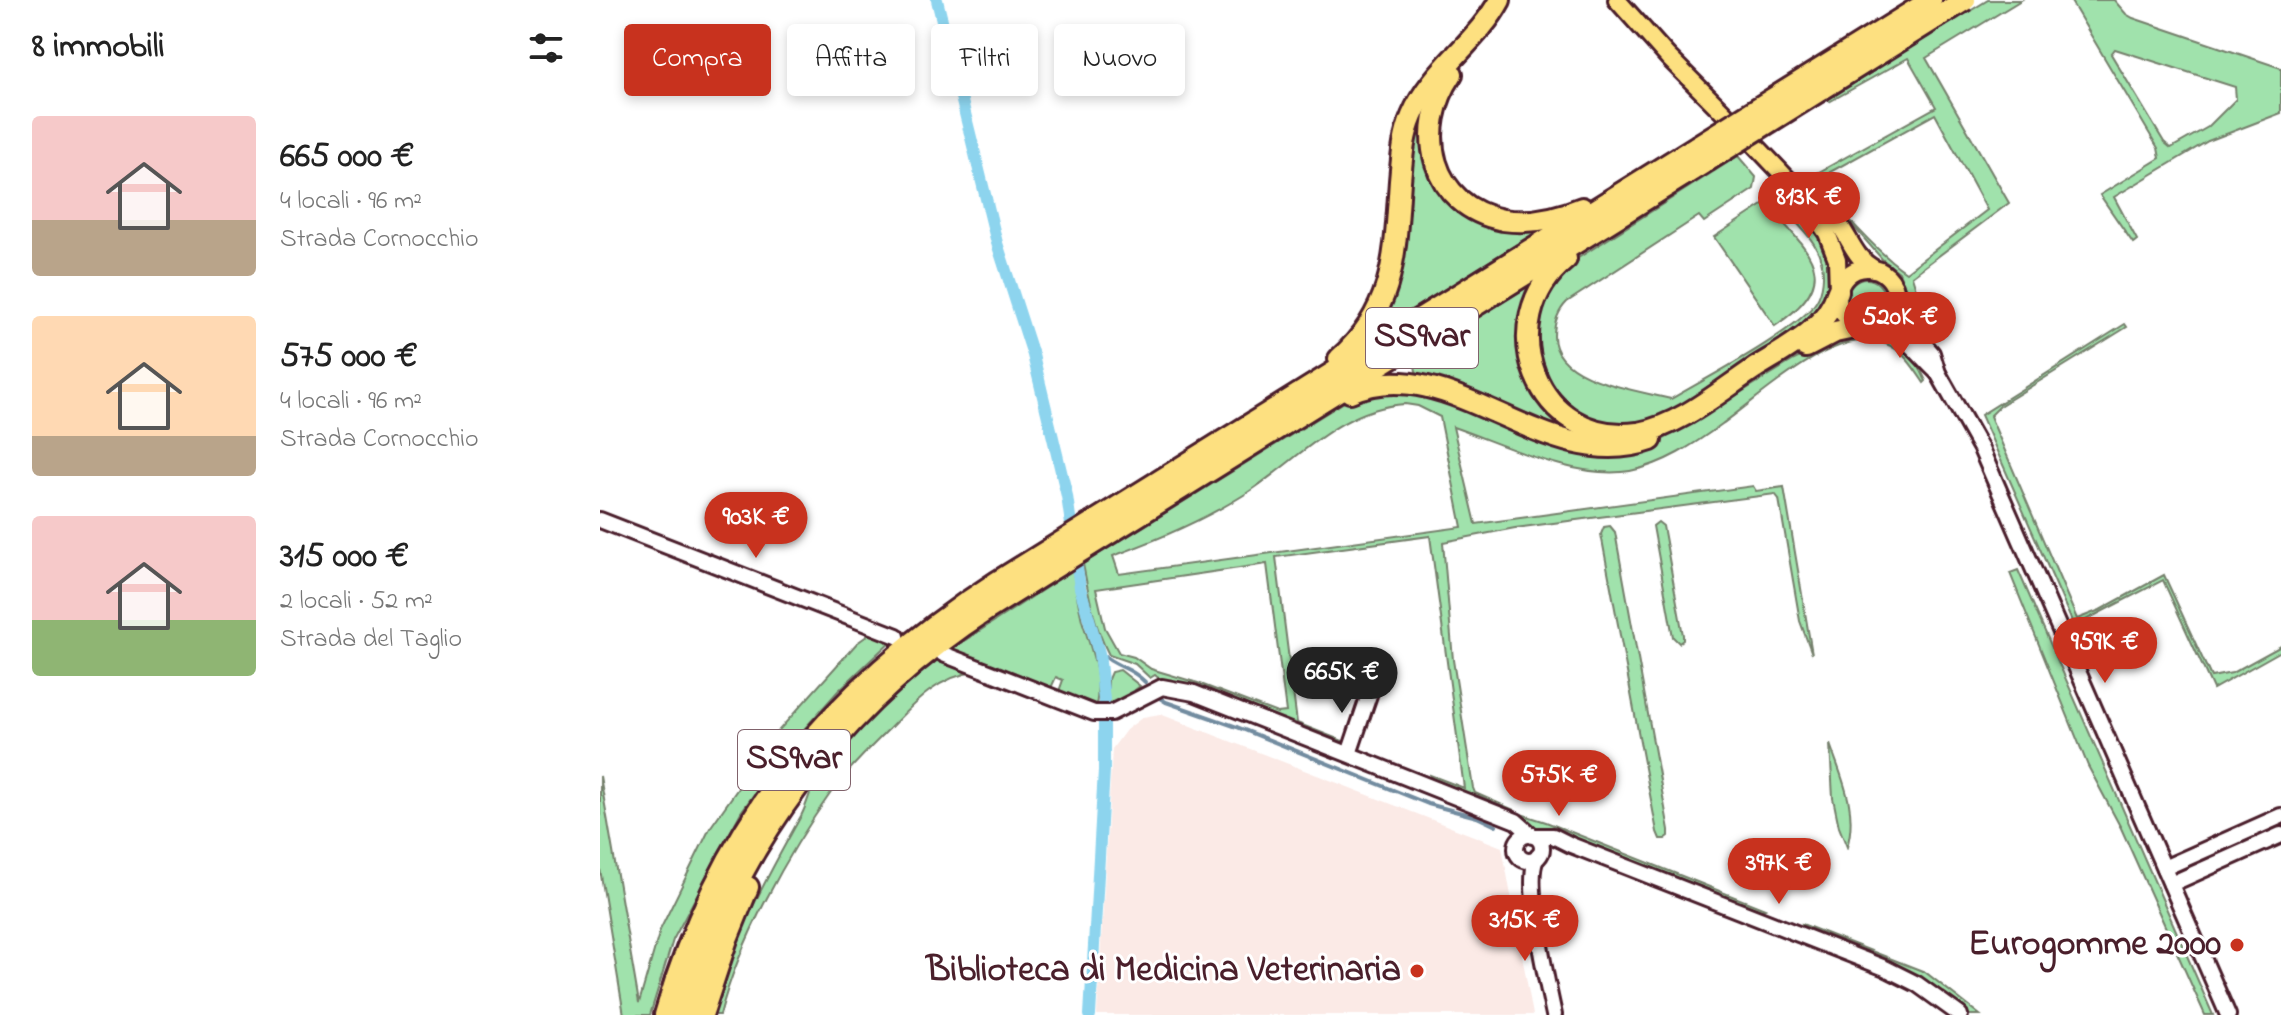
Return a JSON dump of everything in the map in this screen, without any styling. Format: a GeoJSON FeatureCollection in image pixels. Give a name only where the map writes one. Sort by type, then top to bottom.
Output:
{"type":"FeatureCollection","features":[{"type":"Feature","properties":{"kind":"highway"},"geometry":{"type":"LineString","coordinates":[[1204,453],[1251,417],[1334,363],[1366,331],[1382,302],[1392,271],[1403,145],[1409,122],[1418,101],[1432,81],[1500,0]]}},
{"type":"Feature","properties":{"kind":"highway"},"geometry":{"type":"LineString","coordinates":[[1510,0],[1450,77],[1432,114],[1431,143],[1435,163],[1458,197],[1474,209],[1493,217],[1523,221],[1543,219],[1579,209],[1649,167],[1696,153]]}},
{"type":"Feature","properties":{"kind":"highway","name":"SS9var"},"geometry":{"type":"LineString","coordinates":[[1135,506],[1204,453],[1696,153],[1931,0]]}},
{"type":"Feature","properties":{"kind":"highway","name":"SS9var"},"geometry":{"type":"LineString","coordinates":[[665,1015],[687,948],[719,877],[752,821],[796,757],[839,708],[896,654],[937,622],[1012,583],[1135,506],[1279,427],[1675,180],[1696,153],[1965,0]]}},
{"type":"Feature","properties":{"kind":"highway"},"geometry":{"type":"LineString","coordinates":[[1675,180],[1649,207],[1564,261],[1550,274],[1536,296],[1526,329],[1530,364],[1547,396],[1571,418],[1588,427],[1615,433],[1643,432],[1669,422],[1811,331],[1830,310],[1838,291]]}},
{"type":"Feature","properties":{"kind":"highway"},"geometry":{"type":"LineString","coordinates":[[1279,427],[1306,419],[1359,388],[1384,382],[1406,382],[1444,392],[1575,443],[1608,449],[1628,447],[1682,425],[1820,339],[1868,325]]}},
{"type":"Feature","properties":{"kind":"highway","name":"SS9var"},"geometry":{"type":"LineString","coordinates":[[684,1015],[706,951],[733,889],[766,831],[805,776],[847,725],[893,680],[1012,583]]}},
{"type":"Feature","properties":{"kind":"highway"},"geometry":{"type":"LineString","coordinates":[[702,1015],[745,893],[805,776]]}},
{"type":"Feature","properties":{"kind":"main road"},"geometry":{"type":"LineString","coordinates":[[1617,0],[1725,114]]}},
{"type":"Feature","properties":{"kind":"main road"},"geometry":{"type":"LineString","coordinates":[[1755,145],[1795,187],[1832,242],[1839,266],[1839,305],[1843,314],[1854,323],[1877,323],[1889,315],[1895,297],[1890,279],[1859,257],[1825,208],[1795,187]]}},
{"type":"Feature","properties":{"kind":"main road"},"geometry":{"type":"LineString","coordinates":[[1838,291],[1851,272],[1860,268],[1874,269]]}},
{"type":"Feature","properties":{"kind":"street"},"geometry":{"type":"LineString","coordinates":[[1895,297],[1898,314],[1929,348],[1940,376],[1981,449],[2228,1015]]}},
{"type":"Feature","properties":{"kind":"street"},"geometry":{"type":"LineString","coordinates":[[1868,325],[1899,335],[1940,376]]}},
{"type":"Feature","properties":{"kind":"street"},"geometry":{"type":"LineString","coordinates":[[600,520],[897,636]]}},
{"type":"Feature","properties":{"kind":"street"},"geometry":{"type":"LineString","coordinates":[[943,654],[1094,713],[1111,713],[1162,687],[1186,690],[1519,822],[1539,841],[1540,855]]}},
{"type":"Feature","properties":{"kind":"street"},"geometry":{"type":"LineString","coordinates":[[1349,754],[1371,689]]}},
{"type":"Feature","properties":{"kind":"street"},"geometry":{"type":"LineString","coordinates":[[2164,868],[2281,816]]}},
{"type":"Feature","properties":{"kind":"street"},"geometry":{"type":"LineString","coordinates":[[1506,819],[1516,835],[1533,903]]}},
{"type":"Feature","properties":{"kind":"street"},"geometry":{"type":"LineString","coordinates":[[2171,884],[2281,835]]}},
{"type":"Feature","properties":{"kind":"street"},"geometry":{"type":"LineString","coordinates":[[1518,850],[1521,838],[1556,837],[1885,968],[1917,984],[1960,1015]]}},
{"type":"Feature","properties":{"kind":"street"},"geometry":{"type":"LineString","coordinates":[[1554,1015],[1533,903],[1532,866],[1551,845],[1571,845]]}},
{"type":"Feature","properties":{"kind":"street"},"geometry":{"type":"LineString","coordinates":[[1518,850],[1531,860],[1540,855]]}},
{"type":"Feature","properties":{"kind":"shaded area"},"geometry":{"type":"Polygon","coordinates":[[[1160,714],[1502,847],[1533,1015],[1097,1015],[1112,749],[1126,730],[1143,717],[1160,714]]]}},
{"type":"Feature","properties":{"kind":"green space"},"geometry":{"type":"Polygon","coordinates":[[[1988,0],[2021,0],[1926,58],[2009,203],[1912,276],[1916,289],[1908,295],[1899,272],[1882,259],[1810,177],[1936,107],[1908,58],[1829,102],[1827,99],[1988,0]],[[1935,114],[1821,177],[1834,201],[1858,229],[1906,272],[1987,210],[1935,114]]]}},
{"type":"Feature","properties":{"kind":"green space"},"geometry":{"type":"Polygon","coordinates":[[[2070,0],[2114,0],[2133,18],[2281,68],[2281,113],[2208,141],[2114,197],[2137,240],[2133,243],[2100,195],[2160,158],[2158,148],[2070,0]],[[2115,49],[2111,54],[2164,142],[2171,148],[2208,127],[2236,99],[2235,87],[2115,49]]]}},
{"type":"Feature","properties":{"kind":"green space"},"geometry":{"type":"Polygon","coordinates":[[[1423,114],[1423,151],[1433,178],[1536,232],[1387,325],[1385,314],[1409,142],[1423,114]]]}},
{"type":"Feature","properties":{"kind":"green space"},"geometry":{"type":"Polygon","coordinates":[[[1738,156],[1756,177],[1754,189],[1704,222],[1699,216],[1567,302],[1555,327],[1558,351],[1568,364],[1600,381],[1671,399],[1771,340],[1816,302],[1823,282],[1819,253],[1785,210],[1789,204],[1818,232],[1829,254],[1831,285],[1817,317],[1675,414],[1625,429],[1573,413],[1541,376],[1534,317],[1564,267],[1738,156]]]}},
{"type":"Feature","properties":{"kind":"green space"},"geometry":{"type":"Polygon","coordinates":[[[1766,203],[1805,249],[1815,277],[1810,292],[1797,308],[1775,326],[1714,237],[1766,203]]]}},
{"type":"Feature","properties":{"kind":"green space"},"geometry":{"type":"Polygon","coordinates":[[[1866,279],[1879,284],[1884,297],[1879,310],[1866,315],[1853,310],[1848,297],[1853,284],[1866,279]]]}},
{"type":"Feature","properties":{"kind":"green space"},"geometry":{"type":"Polygon","coordinates":[[[1526,288],[1528,293],[1520,336],[1571,430],[1569,433],[1421,377],[1416,371],[1414,360],[1419,354],[1526,288]]]}},
{"type":"Feature","properties":{"kind":"green space"},"geometry":{"type":"Polygon","coordinates":[[[2125,324],[2127,327],[2001,405],[1990,416],[2077,619],[2164,575],[2211,677],[2232,673],[2281,646],[2281,651],[2213,689],[2163,580],[2074,626],[1981,415],[2125,324]]]}},
{"type":"Feature","properties":{"kind":"green space"},"geometry":{"type":"Polygon","coordinates":[[[1873,334],[1883,336],[1906,350],[1926,381],[1924,383],[1903,355],[1886,344],[1866,341],[1844,344],[1800,366],[1690,446],[1654,464],[1630,471],[1609,472],[1564,466],[1453,427],[1476,524],[1753,486],[1756,491],[1784,487],[1812,654],[1800,621],[1779,499],[1775,494],[1515,528],[1443,542],[1453,660],[1473,788],[1475,793],[1513,812],[1430,778],[1430,775],[1464,788],[1430,536],[1276,557],[1297,723],[1343,741],[1338,745],[1183,685],[1161,680],[1155,675],[1150,678],[1135,664],[1109,655],[1099,633],[1083,564],[1349,399],[1414,389],[1573,449],[1659,442],[1826,344],[1873,334]],[[1405,404],[1360,415],[1340,425],[1231,503],[1182,528],[1113,556],[1119,574],[1462,527],[1440,417],[1418,406],[1405,404]],[[1267,564],[1096,589],[1105,628],[1119,653],[1134,657],[1151,669],[1277,713],[1286,712],[1267,564]]]}},
{"type":"Feature","properties":{"kind":"green space"},"geometry":{"type":"Polygon","coordinates":[[[1658,522],[1663,526],[1683,635],[1679,643],[1673,637],[1653,526],[1658,522]]]}},
{"type":"Feature","properties":{"kind":"green space"},"geometry":{"type":"Polygon","coordinates":[[[1610,526],[1615,532],[1669,830],[1669,836],[1665,839],[1660,839],[1657,832],[1601,534],[1604,527],[1610,526]]]}},
{"type":"Feature","properties":{"kind":"green space"},"geometry":{"type":"Polygon","coordinates":[[[1073,570],[1082,620],[1097,673],[1096,706],[1058,694],[1063,680],[1056,677],[1048,689],[947,652],[1073,570]]]}},
{"type":"Feature","properties":{"kind":"green space"},"geometry":{"type":"Polygon","coordinates":[[[2018,570],[2213,1015],[2205,1015],[2121,828],[2088,766],[2010,573],[2018,570]]]}},
{"type":"Feature","properties":{"kind":"green space"},"geometry":{"type":"Polygon","coordinates":[[[871,633],[892,640],[838,691],[790,745],[741,812],[673,940],[650,1015],[624,1015],[600,869],[600,776],[639,1003],[660,930],[710,828],[779,730],[857,643],[871,633]]]}},
{"type":"Feature","properties":{"kind":"green space"},"geometry":{"type":"Polygon","coordinates":[[[940,658],[975,672],[950,679],[918,700],[839,783],[815,815],[767,898],[739,958],[720,1015],[710,1015],[739,938],[818,777],[859,728],[940,658]]]}},
{"type":"Feature","properties":{"kind":"green space"},"geometry":{"type":"Polygon","coordinates":[[[1120,670],[1140,686],[1136,692],[1114,704],[1108,702],[1108,679],[1111,672],[1120,670]]]}},
{"type":"Feature","properties":{"kind":"green space"},"geometry":{"type":"Polygon","coordinates":[[[1830,744],[1850,807],[1847,847],[1833,798],[1830,744]]]}},
{"type":"Feature","properties":{"kind":"green space"},"geometry":{"type":"Polygon","coordinates":[[[1521,814],[1765,909],[1758,912],[1535,827],[1520,818],[1521,814]]]}},
{"type":"Feature","properties":{"kind":"green space"},"geometry":{"type":"Polygon","coordinates":[[[1802,924],[1925,972],[1980,1015],[1968,1015],[1938,991],[1803,929],[1802,924]]]}},
{"type":"Feature","properties":{"kind":"waterway"},"geometry":{"type":"LineString","coordinates":[[937,0],[997,243],[1033,355],[1067,496],[1080,588],[1099,653],[1104,700],[1104,770],[1090,1015]]}},
{"type":"Feature","properties":{"kind":"waterway"},"geometry":{"type":"LineString","coordinates":[[1097,645],[1112,662],[1145,682]]}},
{"type":"Feature","properties":{"kind":"waterway"},"geometry":{"type":"LineString","coordinates":[[1155,695],[1166,702],[1237,727],[1428,804],[1477,817],[1496,826]]}},
{"type":"Feature","properties":{"kind":"place","name":"Eurogomme 2000"},"geometry":{"type":"Point","coordinates":[2237,945]}},
{"type":"Feature","properties":{"kind":"place","name":"Biblioteca di Medicina Veterinaria"},"geometry":{"type":"Point","coordinates":[1417,971]}}]}
